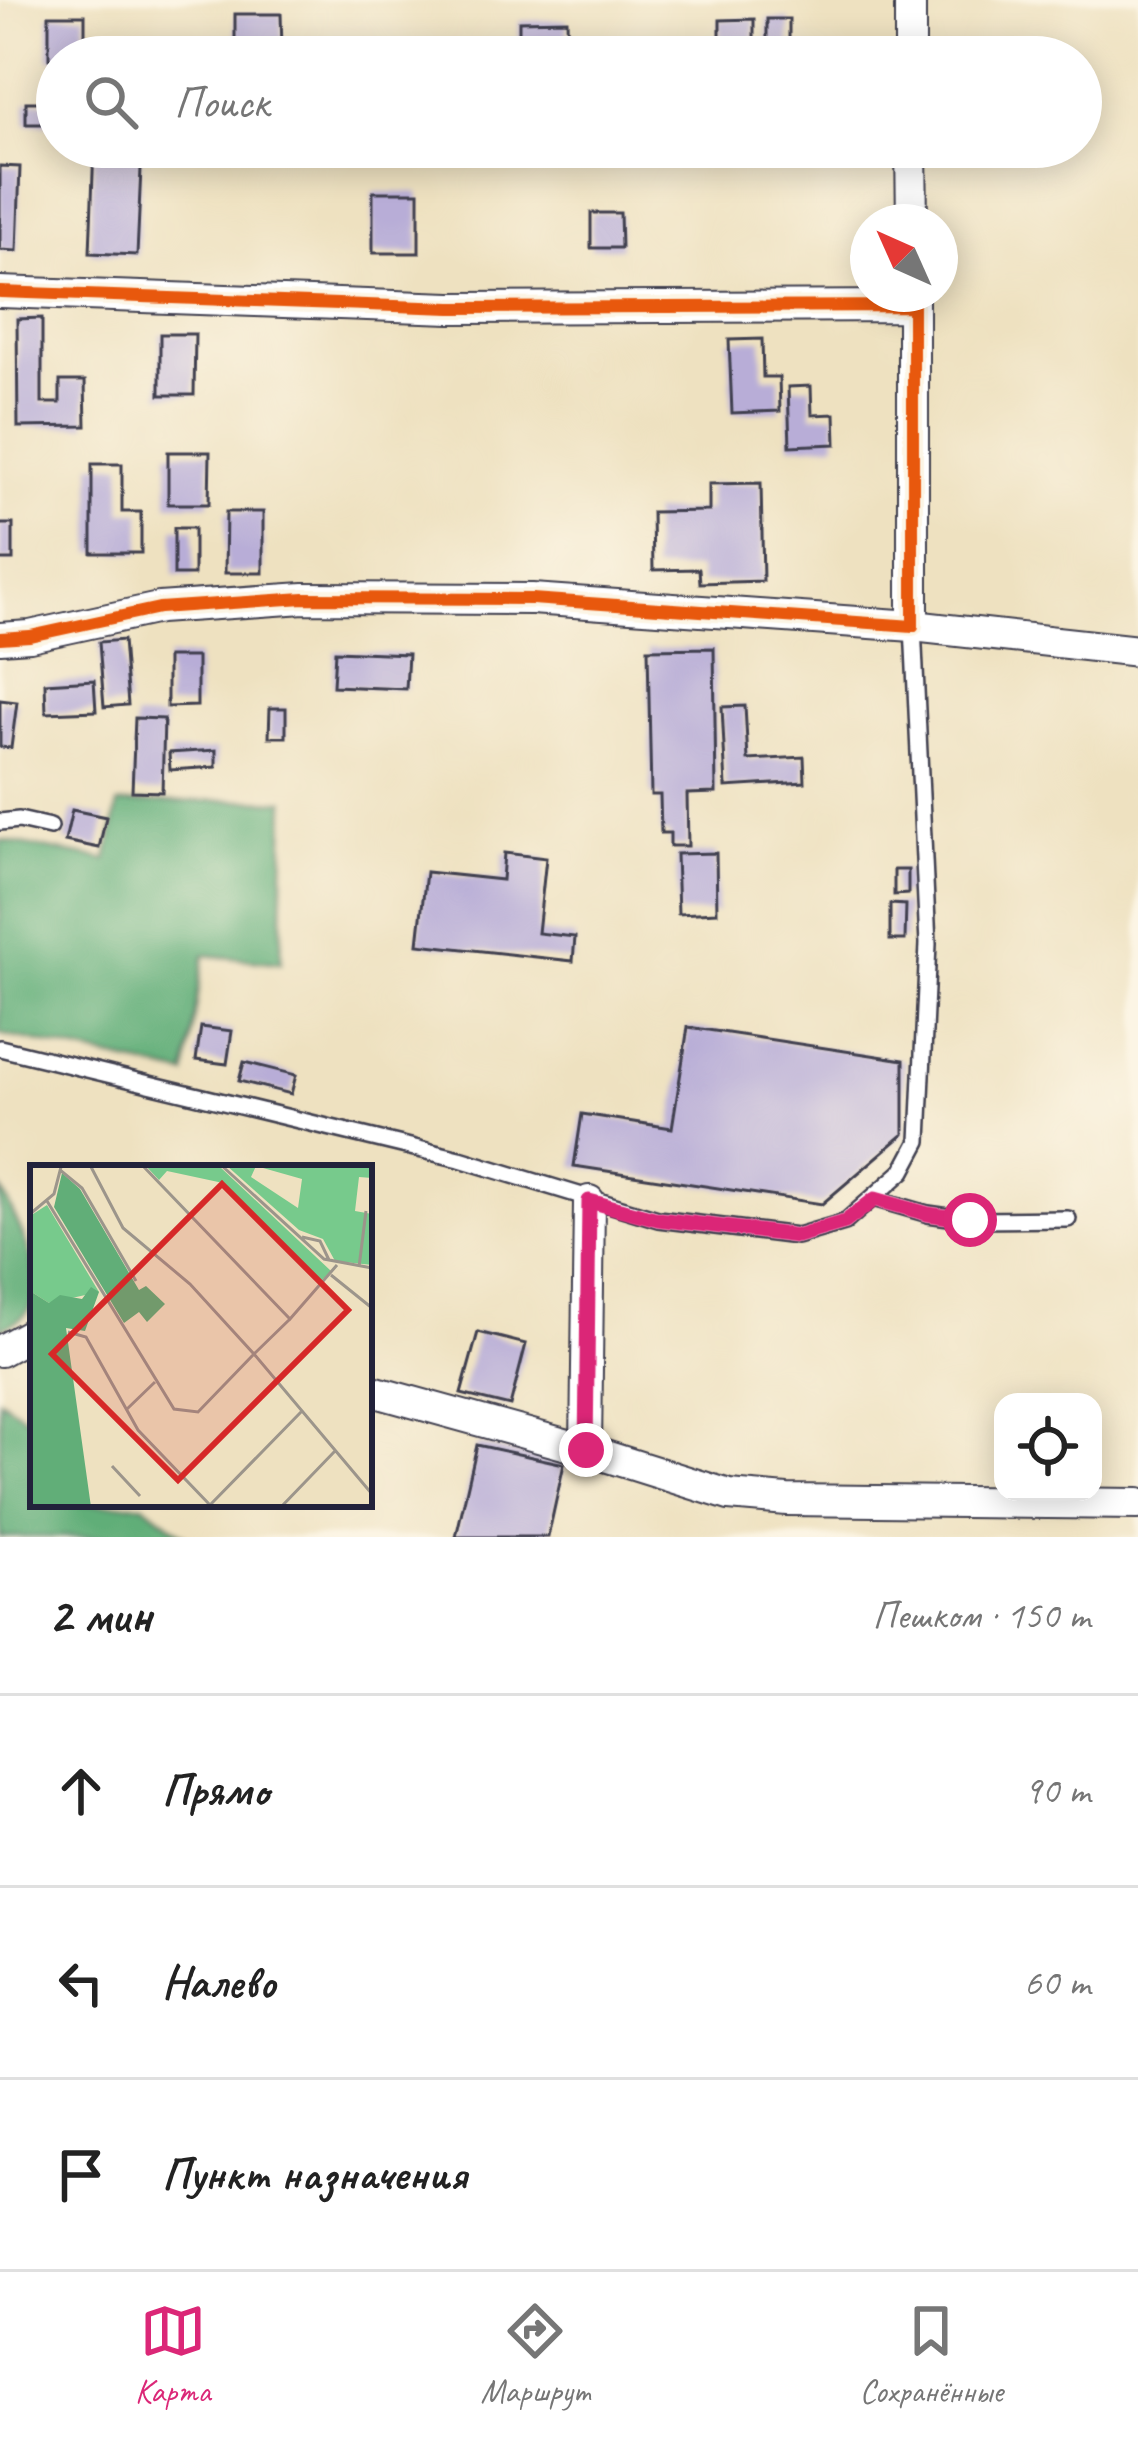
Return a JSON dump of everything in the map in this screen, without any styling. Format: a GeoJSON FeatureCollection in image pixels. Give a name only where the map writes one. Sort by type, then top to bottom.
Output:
{"type":"FeatureCollection","features":[{"type":"Feature","properties":{"kind":"street"},"geometry":{"type":"LineString","coordinates":[[910,0],[910,36]]}},
{"type":"Feature","properties":{"kind":"street"},"geometry":{"type":"LineString","coordinates":[[911,168],[912,204]]}},
{"type":"Feature","properties":{"kind":"street"},"geometry":{"type":"LineString","coordinates":[[0,292],[451,308],[850,301]]}},
{"type":"Feature","properties":{"kind":"street"},"geometry":{"type":"LineString","coordinates":[[913,312],[913,626]]}},
{"type":"Feature","properties":{"kind":"street"},"geometry":{"type":"LineString","coordinates":[[0,638],[159,608],[304,598],[532,599],[913,626],[1138,650]]}},
{"type":"Feature","properties":{"kind":"street"},"geometry":{"type":"LineString","coordinates":[[586,1450],[589,1201]]}},
{"type":"Feature","properties":{"kind":"street"},"geometry":{"type":"LineString","coordinates":[[0,1351],[30,1335]]}},
{"type":"Feature","properties":{"kind":"street"},"geometry":{"type":"LineString","coordinates":[[372,1391],[729,1495],[787,1500],[1138,1504]]}},
{"type":"Feature","properties":{"kind":"lane"},"geometry":{"type":"LineString","coordinates":[[0,1048],[460,1159],[658,1219],[797,1236],[845,1222],[903,1171],[919,1141],[928,944],[913,626]]}},
{"type":"Feature","properties":{"kind":"lane"},"geometry":{"type":"LineString","coordinates":[[0,822],[19,820],[50,827]]}},
{"type":"Feature","properties":{"kind":"lane"},"geometry":{"type":"LineString","coordinates":[[875,1199],[970,1220],[1068,1219]]}},
{"type":"Feature","properties":{"kind":"green space"},"geometry":{"type":"Polygon","coordinates":[[[285,801],[281,963],[204,955],[186,1075],[0,1034],[0,840],[107,860],[118,804],[285,801]]]}},
{"type":"Feature","properties":{"kind":"green space"},"geometry":{"type":"Polygon","coordinates":[[[0,1187],[30,1255],[30,1307],[17,1321],[0,1329],[0,1187]]]}},
{"type":"Feature","properties":{"kind":"green space"},"geometry":{"type":"Polygon","coordinates":[[[0,1399],[30,1420],[30,1507],[147,1507],[187,1537],[0,1537],[0,1399]]]}},
{"type":"Feature","properties":{"kind":"building"},"geometry":{"type":"Polygon","coordinates":[[[235,14],[281,14],[282,36],[235,36],[235,14]]]}},
{"type":"Feature","properties":{"kind":"building"},"geometry":{"type":"Polygon","coordinates":[[[49,15],[85,15],[85,36],[49,36],[49,15]]]}},
{"type":"Feature","properties":{"kind":"building"},"geometry":{"type":"Polygon","coordinates":[[[754,19],[754,36],[720,36],[720,20],[754,19]]]}},
{"type":"Feature","properties":{"kind":"building"},"geometry":{"type":"Polygon","coordinates":[[[767,19],[789,19],[789,36],[767,36],[767,19]]]}},
{"type":"Feature","properties":{"kind":"building"},"geometry":{"type":"Polygon","coordinates":[[[567,20],[567,36],[519,36],[519,21],[567,20]]]}},
{"type":"Feature","properties":{"kind":"building"},"geometry":{"type":"Polygon","coordinates":[[[26,102],[36,102],[36,124],[26,124],[26,102]]]}},
{"type":"Feature","properties":{"kind":"building"},"geometry":{"type":"Polygon","coordinates":[[[0,166],[20,167],[17,251],[0,250],[0,166]]]}},
{"type":"Feature","properties":{"kind":"building"},"geometry":{"type":"Polygon","coordinates":[[[93,168],[141,168],[137,255],[90,253],[93,168]]]}},
{"type":"Feature","properties":{"kind":"building"},"geometry":{"type":"Polygon","coordinates":[[[373,192],[419,192],[419,253],[373,253],[373,192]]]}},
{"type":"Feature","properties":{"kind":"building"},"geometry":{"type":"Polygon","coordinates":[[[591,213],[620,213],[621,248],[591,248],[591,213]]]}},
{"type":"Feature","properties":{"kind":"building"},"geometry":{"type":"Polygon","coordinates":[[[42,318],[42,403],[60,403],[60,381],[85,381],[86,426],[18,427],[17,319],[42,318]]]}},
{"type":"Feature","properties":{"kind":"building"},"geometry":{"type":"Polygon","coordinates":[[[160,334],[195,334],[194,395],[160,395],[160,334]]]}},
{"type":"Feature","properties":{"kind":"building"},"geometry":{"type":"Polygon","coordinates":[[[762,339],[763,377],[779,377],[780,411],[732,413],[729,340],[762,339]]]}},
{"type":"Feature","properties":{"kind":"building"},"geometry":{"type":"Polygon","coordinates":[[[811,386],[812,415],[835,414],[836,444],[790,446],[788,387],[811,386]]]}},
{"type":"Feature","properties":{"kind":"building"},"geometry":{"type":"Polygon","coordinates":[[[168,452],[210,452],[209,504],[168,504],[168,452]]]}},
{"type":"Feature","properties":{"kind":"building"},"geometry":{"type":"Polygon","coordinates":[[[92,464],[122,464],[122,512],[141,512],[141,553],[92,553],[92,464]]]}},
{"type":"Feature","properties":{"kind":"building"},"geometry":{"type":"Polygon","coordinates":[[[761,483],[763,581],[700,583],[699,569],[653,570],[652,512],[709,511],[709,484],[761,483]]]}},
{"type":"Feature","properties":{"kind":"building"},"geometry":{"type":"Polygon","coordinates":[[[226,512],[263,512],[263,573],[225,573],[226,512]]]}},
{"type":"Feature","properties":{"kind":"building"},"geometry":{"type":"Polygon","coordinates":[[[0,524],[13,524],[13,560],[0,560],[0,524]]]}},
{"type":"Feature","properties":{"kind":"building"},"geometry":{"type":"Polygon","coordinates":[[[174,528],[194,528],[194,575],[174,575],[174,528]]]}},
{"type":"Feature","properties":{"kind":"building"},"geometry":{"type":"Polygon","coordinates":[[[123,640],[128,705],[104,707],[99,642],[123,640]]]}},
{"type":"Feature","properties":{"kind":"building"},"geometry":{"type":"Polygon","coordinates":[[[714,648],[716,793],[687,794],[688,846],[670,846],[670,833],[661,833],[660,795],[651,795],[648,649],[714,648]]]}},
{"type":"Feature","properties":{"kind":"building"},"geometry":{"type":"Polygon","coordinates":[[[335,651],[408,654],[406,689],[333,686],[335,651]]]}},
{"type":"Feature","properties":{"kind":"building"},"geometry":{"type":"Polygon","coordinates":[[[167,657],[197,657],[197,706],[167,707],[167,657]]]}},
{"type":"Feature","properties":{"kind":"building"},"geometry":{"type":"Polygon","coordinates":[[[94,680],[96,711],[46,713],[45,683],[94,680]]]}},
{"type":"Feature","properties":{"kind":"building"},"geometry":{"type":"Polygon","coordinates":[[[0,700],[17,702],[11,748],[0,747],[0,700]]]}},
{"type":"Feature","properties":{"kind":"building"},"geometry":{"type":"Polygon","coordinates":[[[745,706],[748,760],[804,757],[805,782],[726,787],[722,707],[745,706]]]}},
{"type":"Feature","properties":{"kind":"building"},"geometry":{"type":"Polygon","coordinates":[[[270,708],[286,708],[286,737],[269,737],[270,708]]]}},
{"type":"Feature","properties":{"kind":"building"},"geometry":{"type":"Polygon","coordinates":[[[135,718],[164,719],[162,792],[132,791],[135,718]]]}},
{"type":"Feature","properties":{"kind":"building"},"geometry":{"type":"Polygon","coordinates":[[[216,750],[216,767],[170,770],[169,753],[216,750]]]}},
{"type":"Feature","properties":{"kind":"building"},"geometry":{"type":"Polygon","coordinates":[[[72,810],[106,817],[99,848],[65,841],[72,810]]]}},
{"type":"Feature","properties":{"kind":"building"},"geometry":{"type":"Polygon","coordinates":[[[504,853],[546,858],[538,933],[575,937],[573,961],[418,944],[426,872],[502,880],[504,853]]]}},
{"type":"Feature","properties":{"kind":"building"},"geometry":{"type":"Polygon","coordinates":[[[716,853],[717,912],[678,914],[676,854],[716,853]]]}},
{"type":"Feature","properties":{"kind":"building"},"geometry":{"type":"Polygon","coordinates":[[[894,870],[908,870],[908,894],[894,895],[894,870]]]}},
{"type":"Feature","properties":{"kind":"building"},"geometry":{"type":"Polygon","coordinates":[[[890,904],[906,905],[905,940],[890,940],[890,904]]]}},
{"type":"Feature","properties":{"kind":"building"},"geometry":{"type":"Polygon","coordinates":[[[201,1027],[232,1031],[227,1064],[196,1060],[201,1027]]]}},
{"type":"Feature","properties":{"kind":"building"},"geometry":{"type":"Polygon","coordinates":[[[688,1027],[904,1060],[904,1134],[822,1204],[574,1166],[582,1114],[672,1128],[688,1027]]]}},
{"type":"Feature","properties":{"kind":"building"},"geometry":{"type":"Polygon","coordinates":[[[244,1062],[296,1075],[291,1094],[239,1081],[244,1062]]]}},
{"type":"Feature","properties":{"kind":"building"},"geometry":{"type":"Polygon","coordinates":[[[478,1332],[526,1344],[510,1406],[461,1394],[478,1332]]]}},
{"type":"Feature","properties":{"kind":"building"},"geometry":{"type":"Polygon","coordinates":[[[477,1445],[564,1464],[548,1537],[456,1537],[477,1445]]]}},
{"type":"Feature","properties":{"kind":"cycle path"},"geometry":{"type":"LineString","coordinates":[[0,292],[451,308],[850,306]]}},
{"type":"Feature","properties":{"kind":"cycle path"},"geometry":{"type":"LineString","coordinates":[[0,638],[159,608],[304,598],[532,599],[913,626],[913,312]]}},
{"type":"Feature","properties":{"kind":"route"},"geometry":{"type":"LineString","coordinates":[[586,1450],[589,1201],[658,1219],[797,1236],[845,1222],[875,1199],[970,1220]]}}]}
